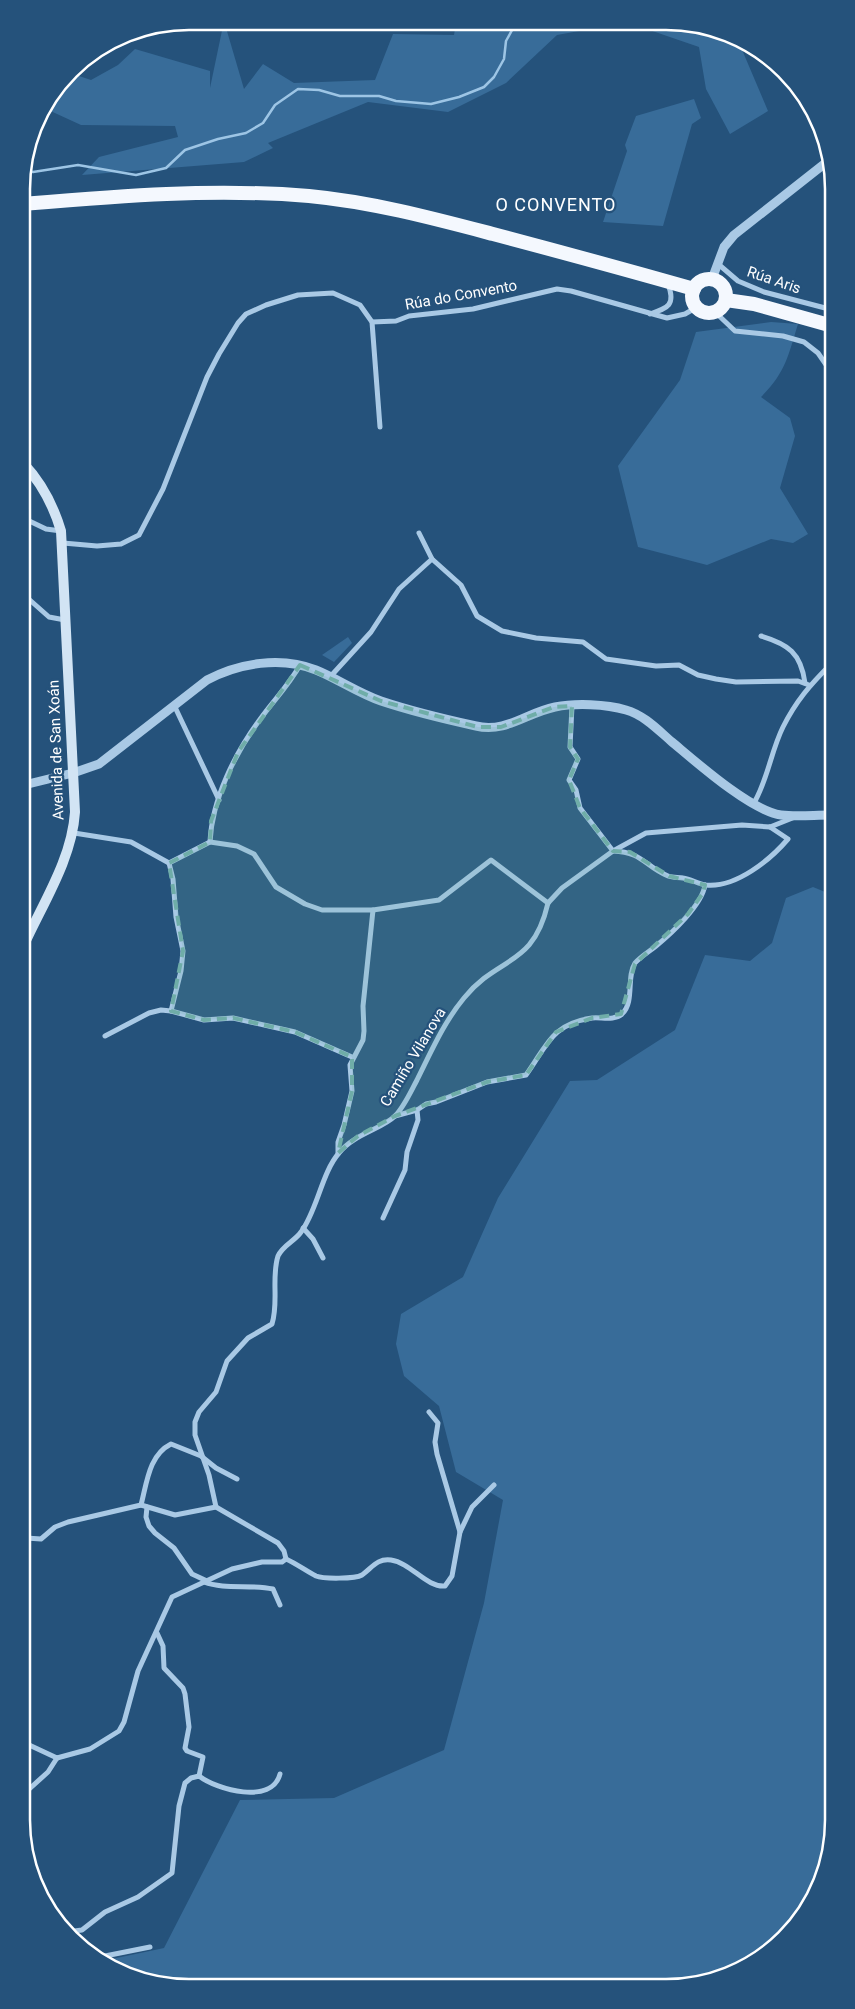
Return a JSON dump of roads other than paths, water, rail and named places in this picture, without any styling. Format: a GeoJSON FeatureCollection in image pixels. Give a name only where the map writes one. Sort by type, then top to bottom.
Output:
{"type":"FeatureCollection","features":[{"type":"Feature","properties":{"kind":"highway"},"geometry":{"type":"LineString","coordinates":[[30,203],[188,192],[234,192],[310,196],[411,212],[694,289]]}},
{"type":"Feature","properties":{"kind":"highway"},"geometry":{"type":"LineString","coordinates":[[712,279],[722,284],[726,300],[724,305],[715,312],[706,312],[697,307],[693,299],[694,289],[700,282],[712,279]]}},
{"type":"Feature","properties":{"kind":"highway"},"geometry":{"type":"LineString","coordinates":[[726,300],[754,304],[825,324]]}},
{"type":"Feature","properties":{"kind":"main road","name":"Avenida de San Xoán"},"geometry":{"type":"LineString","coordinates":[[30,471],[39,480],[47,494],[61,531],[63,543],[74,833],[30,932]]}},
{"type":"Feature","properties":{"kind":"street"},"geometry":{"type":"LineString","coordinates":[[712,279],[724,247],[734,235],[823,165]]}},
{"type":"Feature","properties":{"kind":"street","name":"Rúa Aris"},"geometry":{"type":"LineString","coordinates":[[717,262],[738,281],[764,292],[825,308]]}},
{"type":"Feature","properties":{"kind":"street"},"geometry":{"type":"LineString","coordinates":[[649,314],[666,308],[670,304],[672,292],[667,281]]}},
{"type":"Feature","properties":{"kind":"street","name":"Rúa do Convento"},"geometry":{"type":"LineString","coordinates":[[372,322],[396,321],[408,316],[472,309],[557,290],[571,291],[668,318],[677,317],[697,307]]}},
{"type":"Feature","properties":{"kind":"street"},"geometry":{"type":"LineString","coordinates":[[63,543],[97,546],[121,544],[139,536],[163,490],[207,377],[238,323],[246,314],[266,305],[298,295],[333,293],[360,305],[372,322],[380,427]]}},
{"type":"Feature","properties":{"kind":"street"},"geometry":{"type":"LineString","coordinates":[[715,312],[736,330],[783,336],[804,342],[818,353],[825,363]]}},
{"type":"Feature","properties":{"kind":"street"},"geometry":{"type":"LineString","coordinates":[[30,521],[46,529],[61,531]]}},
{"type":"Feature","properties":{"kind":"street"},"geometry":{"type":"LineString","coordinates":[[419,533],[432,559],[461,585],[478,616],[502,631],[536,638],[583,642],[606,659],[656,666],[679,665],[698,675],[716,679],[736,682],[798,681],[807,684]]}},
{"type":"Feature","properties":{"kind":"street"},"geometry":{"type":"LineString","coordinates":[[330,678],[370,632],[399,589],[432,559]]}},
{"type":"Feature","properties":{"kind":"street"},"geometry":{"type":"LineString","coordinates":[[30,600],[49,617],[66,620]]}},
{"type":"Feature","properties":{"kind":"street"},"geometry":{"type":"LineString","coordinates":[[760,636],[780,641],[789,648],[798,659],[807,684]]}},
{"type":"Feature","properties":{"kind":"street"},"geometry":{"type":"LineString","coordinates":[[30,784],[73,773],[99,764],[207,680],[225,670],[265,663],[300,666],[382,701],[484,727],[501,727],[554,707],[572,706],[626,710],[643,718],[720,782],[769,811],[796,815],[825,815]]}},
{"type":"Feature","properties":{"kind":"street"},"geometry":{"type":"LineString","coordinates":[[210,842],[211,821],[238,752],[261,717],[290,683],[300,666]]}},
{"type":"Feature","properties":{"kind":"street"},"geometry":{"type":"LineString","coordinates":[[754,803],[764,786],[783,728],[807,684],[825,669]]}},
{"type":"Feature","properties":{"kind":"street"},"geometry":{"type":"LineString","coordinates":[[174,705],[219,800]]}},
{"type":"Feature","properties":{"kind":"street"},"geometry":{"type":"LineString","coordinates":[[572,706],[570,747],[578,759],[569,780],[576,790],[580,808],[613,851],[630,852],[669,876],[682,877],[705,885],[730,880],[775,854],[788,839],[770,827]]}},
{"type":"Feature","properties":{"kind":"street"},"geometry":{"type":"LineString","coordinates":[[169,863],[210,842],[237,846],[254,854],[276,887],[305,904],[322,910],[373,910],[438,900],[491,860],[548,903],[562,888],[613,851],[646,834],[742,826],[770,827],[793,819],[796,815]]}},
{"type":"Feature","properties":{"kind":"street"},"geometry":{"type":"LineString","coordinates":[[74,833],[131,842],[169,863]]}},
{"type":"Feature","properties":{"kind":"street"},"geometry":{"type":"LineString","coordinates":[[169,863],[183,951],[181,971],[171,1010]]}},
{"type":"Feature","properties":{"kind":"street"},"geometry":{"type":"LineString","coordinates":[[395,1116],[417,1110],[426,1104],[436,1102],[487,1082],[526,1075],[549,1038],[556,1032],[592,1018],[613,1018],[621,1014],[626,1007],[635,964],[675,928],[704,893],[705,885]]}},
{"type":"Feature","properties":{"kind":"street","name":"Camiño Vilanova"},"geometry":{"type":"LineString","coordinates":[[201,1456],[194,1435],[195,1422],[199,1412],[210,1402],[216,1392],[228,1361],[248,1338],[272,1324],[276,1311],[278,1256],[303,1228],[338,1154],[358,1136],[395,1116],[449,1019],[463,999],[487,976],[525,952],[540,930],[548,903]]}},
{"type":"Feature","properties":{"kind":"street"},"geometry":{"type":"LineString","coordinates":[[338,1154],[338,1142],[352,1091],[350,1065],[352,1057],[363,1040],[363,1006],[373,910]]}},
{"type":"Feature","properties":{"kind":"street"},"geometry":{"type":"LineString","coordinates":[[105,1036],[149,1013],[171,1010],[204,1020],[233,1018],[295,1032],[352,1057]]}},
{"type":"Feature","properties":{"kind":"street"},"geometry":{"type":"LineString","coordinates":[[383,1218],[405,1170],[407,1152],[418,1120],[417,1110]]}},
{"type":"Feature","properties":{"kind":"street"},"geometry":{"type":"LineString","coordinates":[[303,1228],[313,1239],[323,1258]]}},
{"type":"Feature","properties":{"kind":"street"},"geometry":{"type":"LineString","coordinates":[[429,1412],[438,1423],[435,1442],[437,1454],[460,1532]]}},
{"type":"Feature","properties":{"kind":"street"},"geometry":{"type":"LineString","coordinates":[[141,1505],[154,1457],[162,1448],[171,1444],[201,1456],[216,1468],[237,1479]]}},
{"type":"Feature","properties":{"kind":"street"},"geometry":{"type":"LineString","coordinates":[[201,1456],[209,1475],[216,1507]]}},
{"type":"Feature","properties":{"kind":"street"},"geometry":{"type":"LineString","coordinates":[[286,1559],[302,1566],[317,1576],[347,1578],[362,1575],[377,1562],[393,1560],[406,1565],[438,1587],[445,1586],[452,1576],[460,1532],[472,1507],[494,1485]]}},
{"type":"Feature","properties":{"kind":"street"},"geometry":{"type":"LineString","coordinates":[[30,1538],[41,1539],[55,1527],[68,1522],[141,1505],[175,1514],[216,1507],[278,1542],[286,1559]]}},
{"type":"Feature","properties":{"kind":"street"},"geometry":{"type":"LineString","coordinates":[[148,1507],[146,1517],[155,1533],[174,1548],[192,1574],[213,1586],[259,1586],[272,1589],[280,1605]]}},
{"type":"Feature","properties":{"kind":"street"},"geometry":{"type":"LineString","coordinates":[[30,1746],[57,1758],[90,1749],[119,1731],[124,1722],[138,1671],[172,1597],[240,1567],[262,1562],[282,1562],[286,1559]]}},
{"type":"Feature","properties":{"kind":"street"},"geometry":{"type":"LineString","coordinates":[[157,1633],[163,1646],[164,1668],[185,1694],[189,1727],[185,1748],[187,1751],[203,1757],[199,1776]]}},
{"type":"Feature","properties":{"kind":"street"},"geometry":{"type":"LineString","coordinates":[[30,1788],[48,1772],[57,1758]]}},
{"type":"Feature","properties":{"kind":"street"},"geometry":{"type":"LineString","coordinates":[[199,1776],[208,1783],[258,1793],[271,1789],[278,1782],[280,1774]]}},
{"type":"Feature","properties":{"kind":"street"},"geometry":{"type":"LineString","coordinates":[[76,1931],[82,1930],[105,1912],[138,1897],[172,1874],[179,1806],[185,1783],[191,1778],[199,1776]]}},
{"type":"Feature","properties":{"kind":"street"},"geometry":{"type":"LineString","coordinates":[[107,1956],[150,1947]]}},
{"type":"Feature","properties":{"kind":"waterway"},"geometry":{"type":"LineString","coordinates":[[31,171],[78,165],[136,175],[166,168],[185,150],[218,139],[246,133],[263,123],[275,105],[298,89],[319,90],[340,96],[379,96],[396,101],[431,104],[459,97],[484,87],[494,77],[504,59],[506,41],[512,30]]}},
{"type":"Feature","properties":{"kind":"district","name":"O CONVENTO"},"geometry":{"type":"Point","coordinates":[556,204]}}]}
